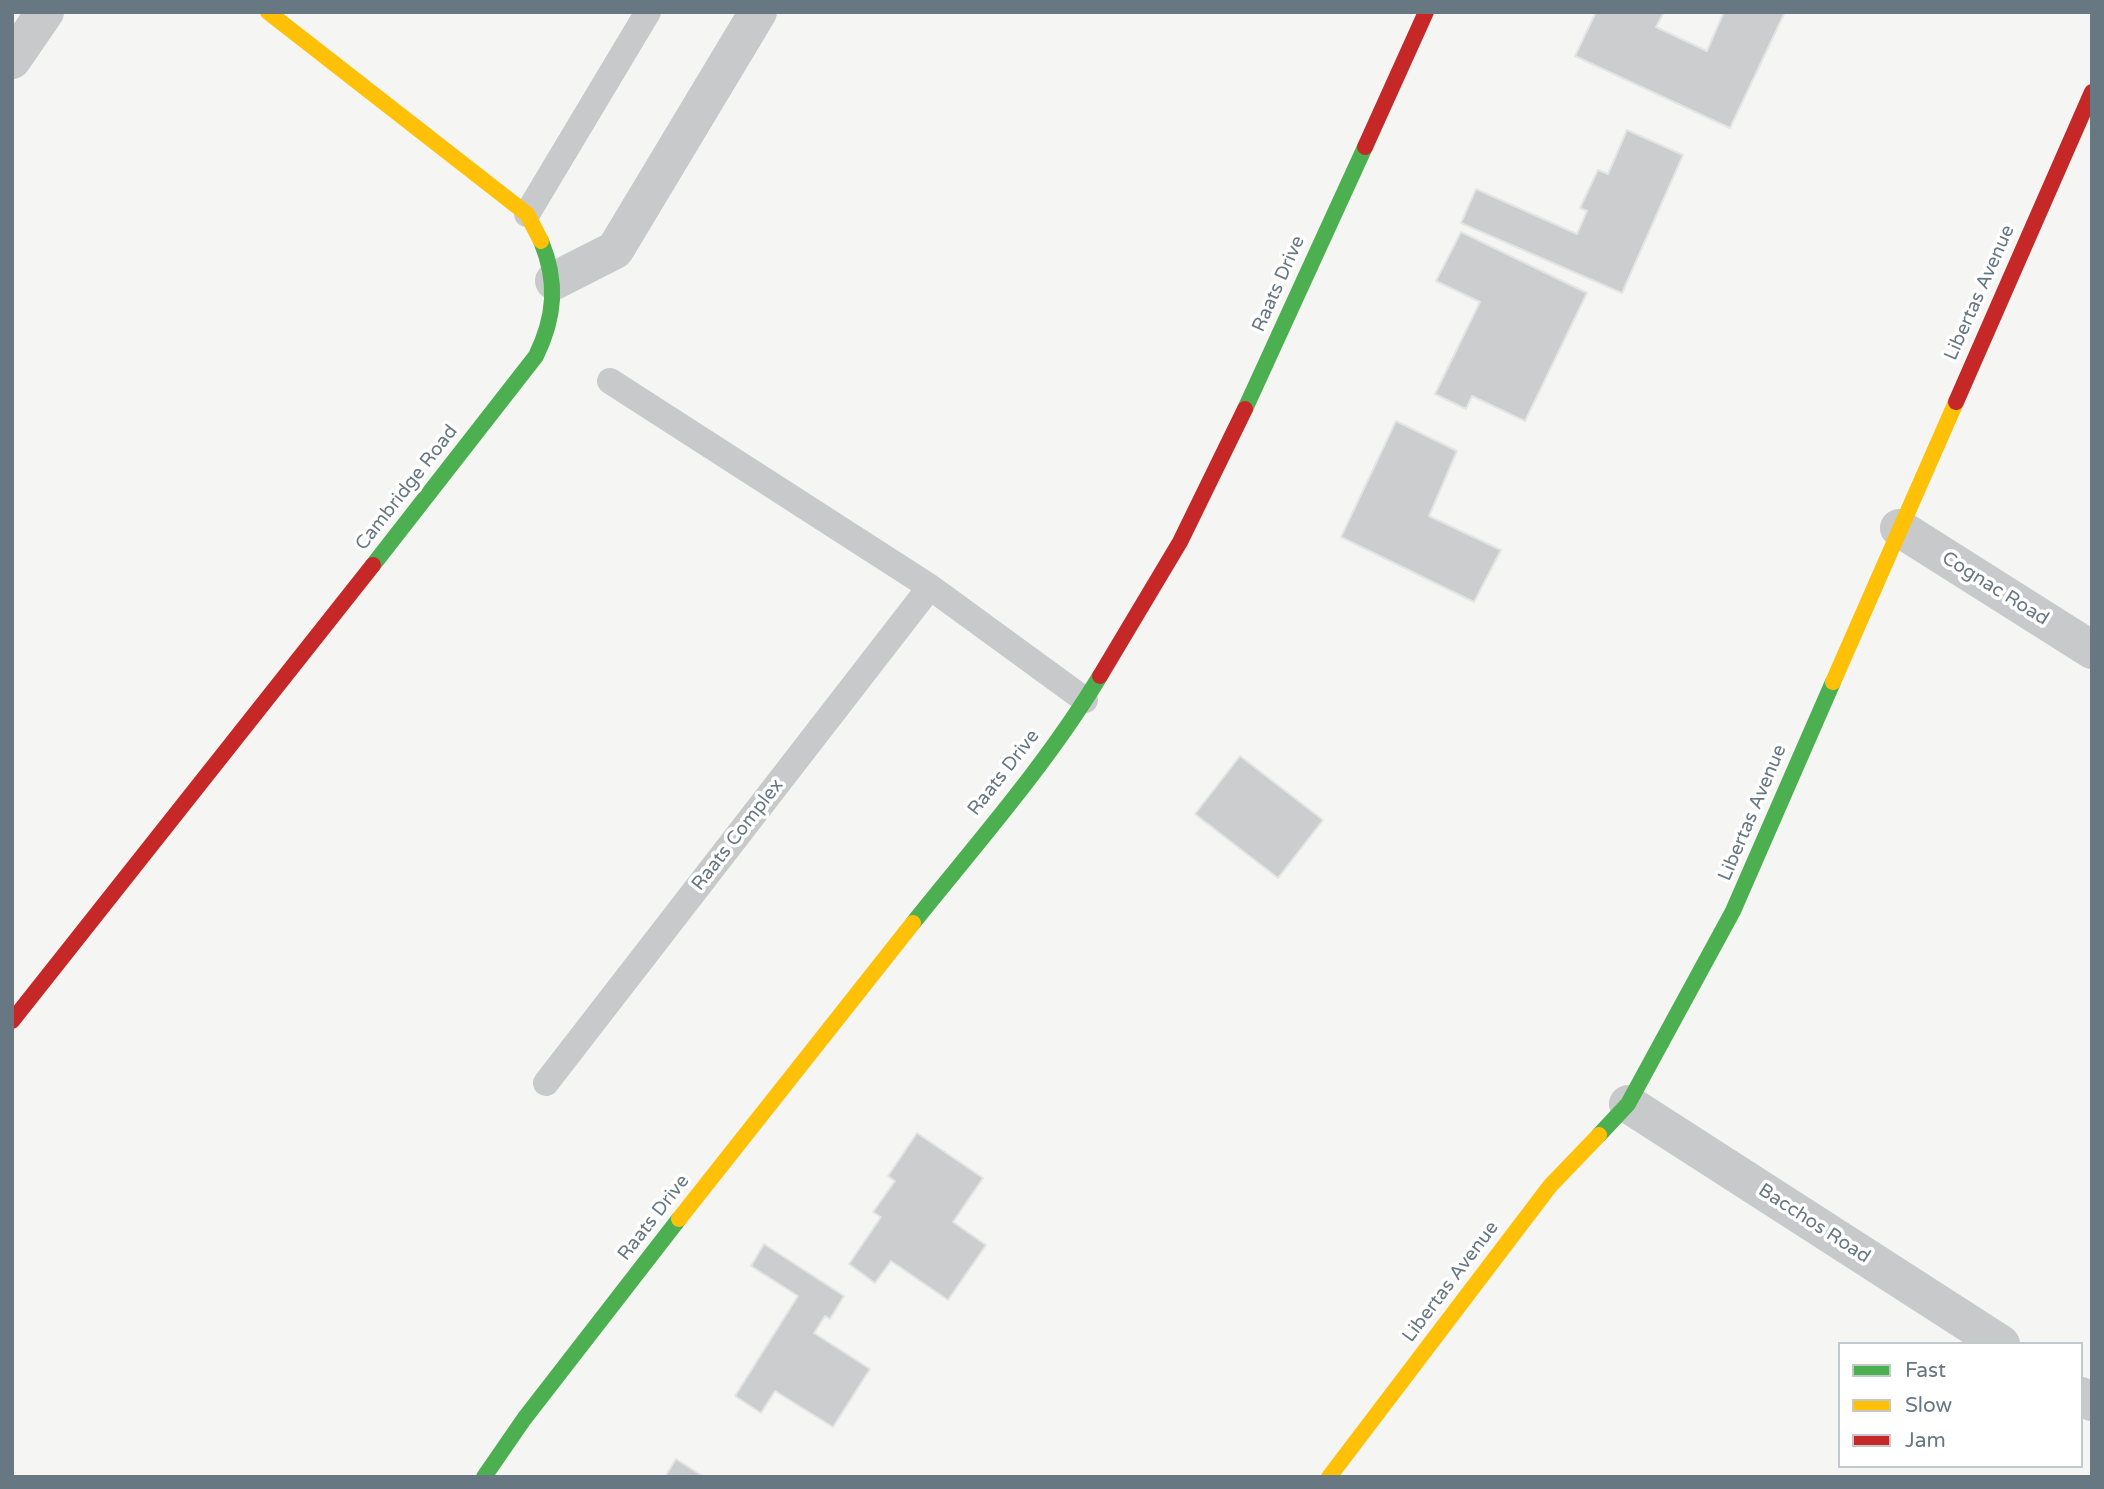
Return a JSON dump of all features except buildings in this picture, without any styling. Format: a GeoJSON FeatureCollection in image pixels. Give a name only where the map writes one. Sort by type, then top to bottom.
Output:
{"type":"FeatureCollection","features":[{"type":"Feature","properties":{"kind":"street"},"geometry":{"type":"LineString","coordinates":[[12,60],[45,12]]}},
{"type":"Feature","properties":{"kind":"street","name":"Cambridge Road"},"geometry":{"type":"LineString","coordinates":[[12,1021],[537,355],[548,332],[554,307],[550,257],[527,214],[268,12]]}},
{"type":"Feature","properties":{"kind":"street"},"geometry":{"type":"LineString","coordinates":[[554,281],[615,250],[758,12]]}},
{"type":"Feature","properties":{"kind":"street","name":"Raats Drive"},"geometry":{"type":"LineString","coordinates":[[484,1477],[524,1419],[601,1318],[1036,768],[1085,700],[1161,574],[1221,463],[1426,12]]}},
{"type":"Feature","properties":{"kind":"street","name":"Libertas Avenue"},"geometry":{"type":"LineString","coordinates":[[1329,1477],[1550,1186],[1628,1104],[1733,911],[2092,92]]}},
{"type":"Feature","properties":{"kind":"street","name":"Cognac Road"},"geometry":{"type":"LineString","coordinates":[[1899,528],[2092,650]]}},
{"type":"Feature","properties":{"kind":"street","name":"Bacchos Road"},"geometry":{"type":"LineString","coordinates":[[1628,1104],[1998,1342]]}},
{"type":"Feature","properties":{"kind":"lane"},"geometry":{"type":"LineString","coordinates":[[527,214],[648,12]]}},
{"type":"Feature","properties":{"kind":"lane"},"geometry":{"type":"LineString","coordinates":[[610,381],[930,587],[1085,700]]}},
{"type":"Feature","properties":{"kind":"lane","name":"Raats Complex"},"geometry":{"type":"LineString","coordinates":[[546,1083],[930,587]]}},
{"type":"Feature","properties":{"kind":"traffic: fast"},"geometry":{"type":"LineString","coordinates":[[1245,409],[1365,147]]}},
{"type":"Feature","properties":{"kind":"traffic: fast"},"geometry":{"type":"LineString","coordinates":[[373,565],[536,356],[547,327],[552,299],[550,271],[541,241]]}},
{"type":"Feature","properties":{"kind":"traffic: fast"},"geometry":{"type":"LineString","coordinates":[[913,923],[1034,772],[1100,676]]}},
{"type":"Feature","properties":{"kind":"traffic: fast"},"geometry":{"type":"LineString","coordinates":[[1599,1135],[1628,1104],[1733,911],[1833,682]]}},
{"type":"Feature","properties":{"kind":"traffic: fast"},"geometry":{"type":"LineString","coordinates":[[484,1477],[524,1419],[679,1219]]}},
{"type":"Feature","properties":{"kind":"traffic: slow"},"geometry":{"type":"LineString","coordinates":[[268,12],[527,214],[541,241]]}},
{"type":"Feature","properties":{"kind":"traffic: slow"},"geometry":{"type":"LineString","coordinates":[[1833,682],[1956,402]]}},
{"type":"Feature","properties":{"kind":"traffic: slow"},"geometry":{"type":"LineString","coordinates":[[679,1219],[913,923]]}},
{"type":"Feature","properties":{"kind":"traffic: slow"},"geometry":{"type":"LineString","coordinates":[[1329,1477],[1550,1186],[1599,1135]]}},
{"type":"Feature","properties":{"kind":"traffic: jam"},"geometry":{"type":"LineString","coordinates":[[1365,147],[1426,12]]}},
{"type":"Feature","properties":{"kind":"traffic: jam"},"geometry":{"type":"LineString","coordinates":[[1956,402],[2092,92]]}},
{"type":"Feature","properties":{"kind":"traffic: jam"},"geometry":{"type":"LineString","coordinates":[[1100,676],[1180,542],[1245,409]]}},
{"type":"Feature","properties":{"kind":"traffic: jam"},"geometry":{"type":"LineString","coordinates":[[12,1021],[373,565]]}}]}
